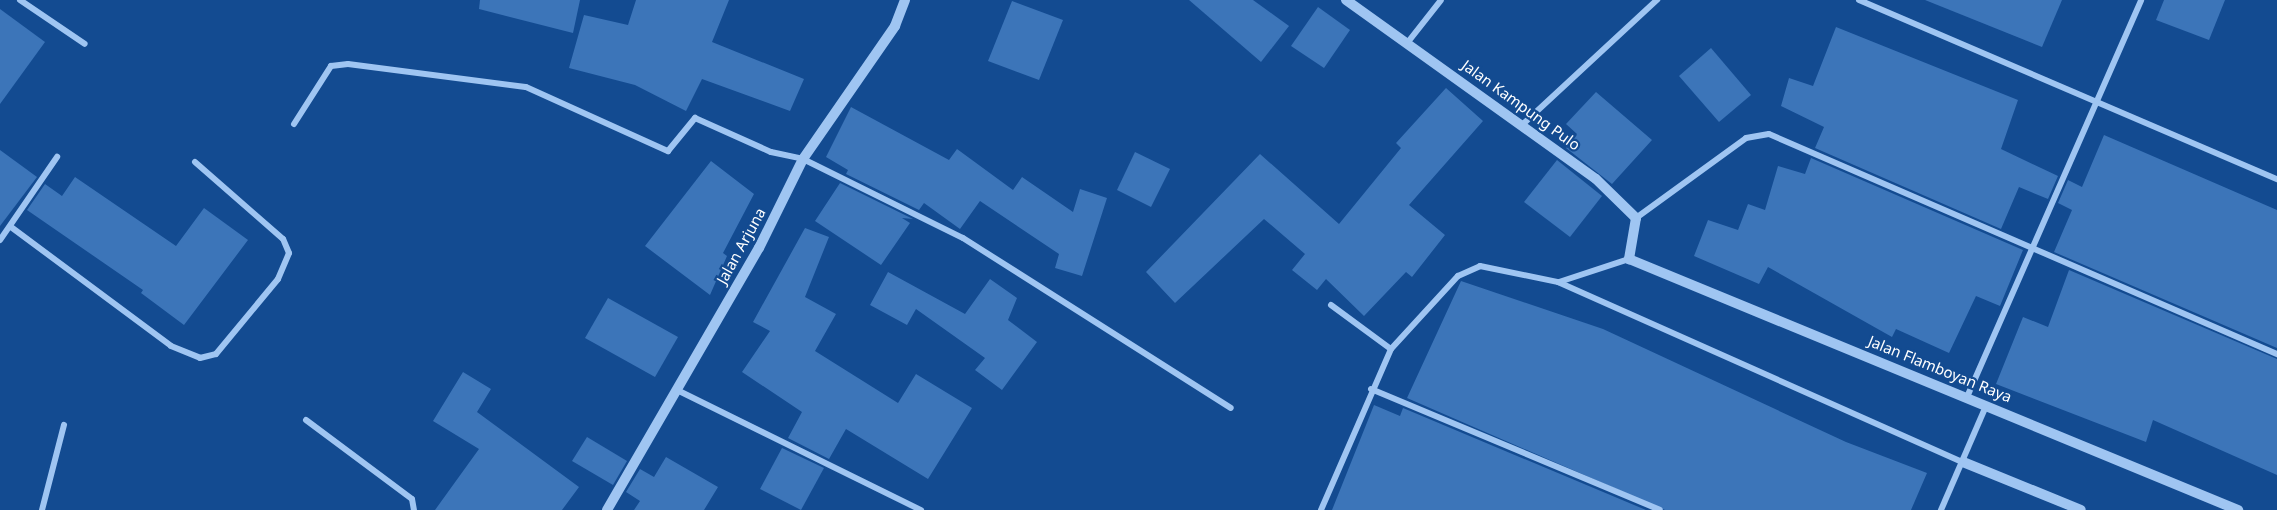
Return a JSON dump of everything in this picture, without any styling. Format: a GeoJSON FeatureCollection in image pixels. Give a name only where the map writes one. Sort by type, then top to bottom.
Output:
{"type":"FeatureCollection","features":[{"type":"Feature","properties":{"kind":"street"},"geometry":{"type":"LineString","coordinates":[[20,0],[85,44]]}},
{"type":"Feature","properties":{"kind":"street","name":"Jalan Arjuna"},"geometry":{"type":"LineString","coordinates":[[607,510],[677,390],[803,159],[894,26],[905,0]]}},
{"type":"Feature","properties":{"kind":"street","name":"Jalan Kampung Pulo"},"geometry":{"type":"LineString","coordinates":[[1346,0],[1523,124],[1596,179],[1636,218]]}},
{"type":"Feature","properties":{"kind":"street"},"geometry":{"type":"LineString","coordinates":[[1408,42],[1441,0]]}},
{"type":"Feature","properties":{"kind":"street"},"geometry":{"type":"LineString","coordinates":[[1523,124],[1657,0]]}},
{"type":"Feature","properties":{"kind":"street"},"geometry":{"type":"LineString","coordinates":[[1859,0],[2277,179]]}},
{"type":"Feature","properties":{"kind":"street"},"geometry":{"type":"LineString","coordinates":[[1967,397],[2036,249],[2141,0]]}},
{"type":"Feature","properties":{"kind":"street"},"geometry":{"type":"LineString","coordinates":[[294,124],[331,66],[348,64],[526,87],[668,151],[695,118],[771,152],[803,159],[963,238],[1231,408]]}},
{"type":"Feature","properties":{"kind":"street"},"geometry":{"type":"LineString","coordinates":[[1558,282],[1629,260],[1636,218],[1746,138],[1769,134],[2277,354]]}},
{"type":"Feature","properties":{"kind":"street"},"geometry":{"type":"LineString","coordinates":[[0,240],[57,157]]}},
{"type":"Feature","properties":{"kind":"street"},"geometry":{"type":"LineString","coordinates":[[11,226],[171,346],[200,358],[216,354],[278,279],[290,253],[283,238],[195,162]]}},
{"type":"Feature","properties":{"kind":"street","name":"Jalan Flamboyan Raya"},"geometry":{"type":"LineString","coordinates":[[1629,260],[1987,404],[2238,510]]}},
{"type":"Feature","properties":{"kind":"street"},"geometry":{"type":"LineString","coordinates":[[1321,510],[1371,389],[1391,349],[1458,276],[1469,270],[1508,269],[1558,282],[1963,462],[2081,510]]}},
{"type":"Feature","properties":{"kind":"street"},"geometry":{"type":"LineString","coordinates":[[1331,305],[1391,349]]}},
{"type":"Feature","properties":{"kind":"street"},"geometry":{"type":"LineString","coordinates":[[1371,389],[1660,510]]}},
{"type":"Feature","properties":{"kind":"street"},"geometry":{"type":"LineString","coordinates":[[677,390],[921,510]]}},
{"type":"Feature","properties":{"kind":"street"},"geometry":{"type":"LineString","coordinates":[[1941,510],[1987,404]]}},
{"type":"Feature","properties":{"kind":"street"},"geometry":{"type":"LineString","coordinates":[[306,420],[412,499],[414,510]]}},
{"type":"Feature","properties":{"kind":"street"},"geometry":{"type":"LineString","coordinates":[[42,510],[64,425]]}},
{"type":"Feature","properties":{"kind":"building"},"geometry":{"type":"Polygon","coordinates":[[[480,0],[580,0],[573,33],[479,9],[480,0]]]}},
{"type":"Feature","properties":{"kind":"building"},"geometry":{"type":"Polygon","coordinates":[[[636,0],[729,0],[712,42],[804,79],[790,111],[702,79],[686,111],[635,85],[569,68],[584,15],[628,25],[636,0]]]}},
{"type":"Feature","properties":{"kind":"building"},"geometry":{"type":"Polygon","coordinates":[[[1189,0],[1253,0],[1289,26],[1261,62],[1189,0]]]}},
{"type":"Feature","properties":{"kind":"building"},"geometry":{"type":"Polygon","coordinates":[[[1925,0],[2062,0],[2042,47],[1925,0]]]}},
{"type":"Feature","properties":{"kind":"building"},"geometry":{"type":"Polygon","coordinates":[[[2164,0],[2225,0],[2209,40],[2156,20],[2164,0]]]}},
{"type":"Feature","properties":{"kind":"building"},"geometry":{"type":"Polygon","coordinates":[[[1012,1],[1063,20],[1039,80],[988,61],[1012,1]]]}},
{"type":"Feature","properties":{"kind":"building"},"geometry":{"type":"Polygon","coordinates":[[[1318,7],[1350,30],[1324,68],[1291,46],[1318,7]]]}},
{"type":"Feature","properties":{"kind":"building"},"geometry":{"type":"Polygon","coordinates":[[[0,9],[45,42],[0,104],[0,9]]]}},
{"type":"Feature","properties":{"kind":"building"},"geometry":{"type":"Polygon","coordinates":[[[1836,27],[2018,100],[2001,149],[2058,176],[2048,199],[2019,187],[2001,229],[1815,148],[1824,127],[1781,106],[1789,78],[1813,86],[1836,27]]]}},
{"type":"Feature","properties":{"kind":"building"},"geometry":{"type":"Polygon","coordinates":[[[1711,48],[1751,95],[1719,122],[1679,76],[1711,48]]]}},
{"type":"Feature","properties":{"kind":"building"},"geometry":{"type":"Polygon","coordinates":[[[1446,88],[1483,121],[1409,205],[1445,235],[1412,277],[1406,272],[1364,316],[1326,279],[1317,290],[1292,270],[1305,254],[1264,219],[1175,303],[1146,272],[1260,154],[1339,224],[1401,148],[1396,143],[1446,88]]]}},
{"type":"Feature","properties":{"kind":"building"},"geometry":{"type":"Polygon","coordinates":[[[1596,92],[1652,140],[1612,184],[1566,148],[1577,134],[1566,124],[1596,92]]]}},
{"type":"Feature","properties":{"kind":"building"},"geometry":{"type":"Polygon","coordinates":[[[851,107],[949,160],[957,149],[1013,190],[1022,177],[1073,212],[1080,189],[1107,198],[1082,276],[1055,268],[1059,254],[980,201],[960,229],[924,203],[919,210],[846,174],[848,170],[826,157],[851,107]]]}},
{"type":"Feature","properties":{"kind":"building"},"geometry":{"type":"Polygon","coordinates":[[[2104,135],[2277,210],[2277,348],[2054,252],[2072,210],[2058,203],[2068,180],[2082,187],[2104,135]]]}},
{"type":"Feature","properties":{"kind":"building"},"geometry":{"type":"Polygon","coordinates":[[[0,150],[37,177],[0,226],[0,150]]]}},
{"type":"Feature","properties":{"kind":"building"},"geometry":{"type":"Polygon","coordinates":[[[1135,152],[1170,169],[1151,207],[1117,190],[1135,152]]]}},
{"type":"Feature","properties":{"kind":"building"},"geometry":{"type":"Polygon","coordinates":[[[1811,158],[2023,250],[2000,306],[1976,296],[1949,353],[1896,329],[1892,337],[1768,267],[1759,284],[1694,256],[1708,220],[1738,230],[1748,204],[1765,210],[1778,166],[1805,174],[1811,158]]]}},
{"type":"Feature","properties":{"kind":"building"},"geometry":{"type":"Polygon","coordinates":[[[1557,160],[1602,196],[1570,237],[1524,202],[1557,160]]]}},
{"type":"Feature","properties":{"kind":"building"},"geometry":{"type":"Polygon","coordinates":[[[711,161],[754,194],[723,253],[727,256],[710,295],[645,246],[711,161]]]}},
{"type":"Feature","properties":{"kind":"building"},"geometry":{"type":"Polygon","coordinates":[[[75,177],[176,246],[204,208],[248,240],[184,325],[141,293],[143,290],[27,210],[45,184],[62,196],[75,177]]]}},
{"type":"Feature","properties":{"kind":"building"},"geometry":{"type":"Polygon","coordinates":[[[840,183],[913,219],[902,218],[910,223],[881,265],[815,221],[840,183]]]}},
{"type":"Feature","properties":{"kind":"building"},"geometry":{"type":"Polygon","coordinates":[[[805,228],[829,237],[805,297],[836,314],[815,351],[898,403],[916,374],[972,408],[928,479],[846,429],[829,459],[788,438],[802,412],[742,372],[770,331],[753,322],[805,228]]]}},
{"type":"Feature","properties":{"kind":"building"},"geometry":{"type":"Polygon","coordinates":[[[2069,270],[2277,359],[2277,475],[2153,420],[2146,442],[1996,384],[2023,317],[2048,327],[2069,270]]]}},
{"type":"Feature","properties":{"kind":"building"},"geometry":{"type":"Polygon","coordinates":[[[888,272],[965,314],[990,279],[1017,298],[1008,320],[1037,342],[1002,390],[975,370],[985,358],[916,309],[907,325],[870,305],[888,272]]]}},
{"type":"Feature","properties":{"kind":"building"},"geometry":{"type":"Polygon","coordinates":[[[1461,281],[1603,329],[1846,442],[1927,473],[1911,510],[1665,510],[1407,398],[1461,281]]]}},
{"type":"Feature","properties":{"kind":"building"},"geometry":{"type":"Polygon","coordinates":[[[608,298],[678,337],[655,377],[585,338],[608,298]]]}},
{"type":"Feature","properties":{"kind":"building"},"geometry":{"type":"Polygon","coordinates":[[[463,372],[491,389],[477,412],[579,487],[562,510],[435,510],[479,449],[433,421],[463,372]]]}},
{"type":"Feature","properties":{"kind":"building"},"geometry":{"type":"Polygon","coordinates":[[[1374,405],[1400,416],[1403,408],[1646,510],[1332,510],[1374,405]]]}},
{"type":"Feature","properties":{"kind":"building"},"geometry":{"type":"Polygon","coordinates":[[[587,437],[627,461],[613,485],[572,461],[587,437]]]}},
{"type":"Feature","properties":{"kind":"building"},"geometry":{"type":"Polygon","coordinates":[[[782,448],[824,468],[801,510],[760,489],[782,448]]]}},
{"type":"Feature","properties":{"kind":"building"},"geometry":{"type":"Polygon","coordinates":[[[666,457],[718,487],[704,510],[634,510],[640,501],[626,492],[640,469],[654,477],[666,457]]]}}]}
